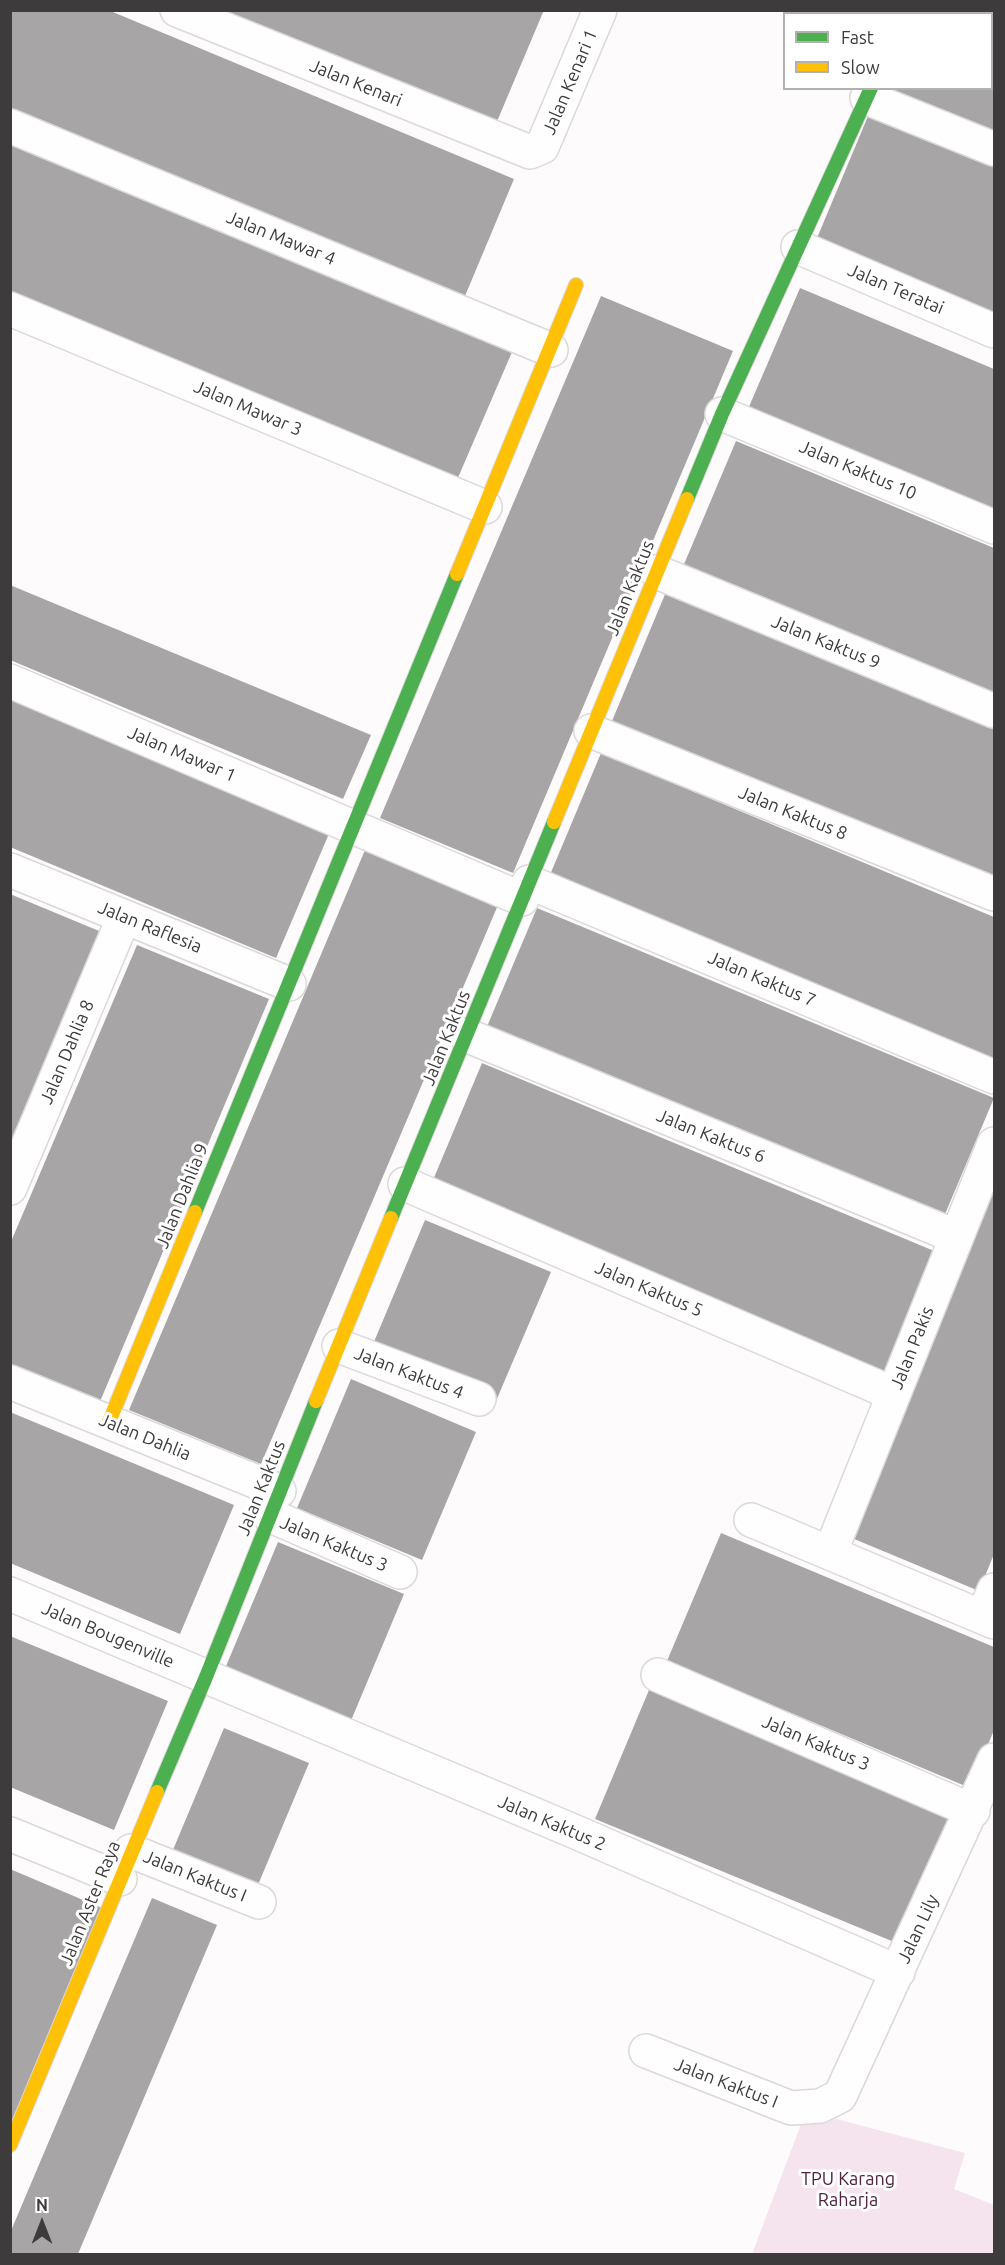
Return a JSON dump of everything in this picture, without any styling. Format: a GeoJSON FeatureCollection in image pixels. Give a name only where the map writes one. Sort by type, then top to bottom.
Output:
{"type":"FeatureCollection","features":[{"type":"Feature","properties":{"kind":"street","name":"Jalan Kenari"},"geometry":{"type":"LineString","coordinates":[[177,10],[523,151],[537,151]]}},
{"type":"Feature","properties":{"kind":"street","name":"Jalan Kenari 1"},"geometry":{"type":"LineString","coordinates":[[537,151],[542,147],[600,10]]}},
{"type":"Feature","properties":{"kind":"street"},"geometry":{"type":"LineString","coordinates":[[869,93],[994,149]]}},
{"type":"Feature","properties":{"kind":"street","name":"Jalan Kaktus"},"geometry":{"type":"LineString","coordinates":[[206,1677],[274,1503],[722,414],[869,93]]}},
{"type":"Feature","properties":{"kind":"street","name":"Jalan Mawar 4"},"geometry":{"type":"LineString","coordinates":[[10,126],[550,350]]}},
{"type":"Feature","properties":{"kind":"street","name":"Jalan Teratai"},"geometry":{"type":"LineString","coordinates":[[798,247],[994,332]]}},
{"type":"Feature","properties":{"kind":"street","name":"Jalan Dahlia 9"},"geometry":{"type":"LineString","coordinates":[[109,1422],[576,285]]}},
{"type":"Feature","properties":{"kind":"street","name":"Jalan Mawar 3"},"geometry":{"type":"LineString","coordinates":[[10,309],[485,507]]}},
{"type":"Feature","properties":{"kind":"street","name":"Jalan Kaktus 10"},"geometry":{"type":"LineString","coordinates":[[722,414],[994,527]]}},
{"type":"Feature","properties":{"kind":"street","name":"Jalan Kaktus 9"},"geometry":{"type":"LineString","coordinates":[[657,572],[994,711]]}},
{"type":"Feature","properties":{"kind":"street","name":"Jalan Mawar 1"},"geometry":{"type":"LineString","coordinates":[[10,681],[354,827],[526,891]]}},
{"type":"Feature","properties":{"kind":"street","name":"Jalan Kaktus 8"},"geometry":{"type":"LineString","coordinates":[[591,731],[994,894]]}},
{"type":"Feature","properties":{"kind":"street","name":"Jalan Raflesia"},"geometry":{"type":"LineString","coordinates":[[10,870],[289,984]]}},
{"type":"Feature","properties":{"kind":"street","name":"Jalan Kaktus 7"},"geometry":{"type":"LineString","coordinates":[[526,891],[994,1077]]}},
{"type":"Feature","properties":{"kind":"street","name":"Jalan Dahlia 8"},"geometry":{"type":"LineString","coordinates":[[10,1188],[124,917]]}},
{"type":"Feature","properties":{"kind":"street","name":"Jalan Kaktus 6"},"geometry":{"type":"LineString","coordinates":[[466,1035],[957,1237]]}},
{"type":"Feature","properties":{"kind":"street","name":"Jalan Pakis"},"geometry":{"type":"LineString","coordinates":[[830,1553],[994,1144]]}},
{"type":"Feature","properties":{"kind":"street","name":"Jalan Kaktus 5"},"geometry":{"type":"LineString","coordinates":[[405,1184],[894,1394]]}},
{"type":"Feature","properties":{"kind":"street","name":"Jalan Kaktus 4"},"geometry":{"type":"LineString","coordinates":[[339,1346],[479,1399]]}},
{"type":"Feature","properties":{"kind":"street","name":"Jalan Dahlia"},"geometry":{"type":"LineString","coordinates":[[10,1382],[109,1422],[274,1503]]}},
{"type":"Feature","properties":{"kind":"street","name":"Jalan Kaktus 3"},"geometry":{"type":"LineString","coordinates":[[274,1503],[400,1572]]}},
{"type":"Feature","properties":{"kind":"street"},"geometry":{"type":"LineString","coordinates":[[751,1520],[830,1553],[991,1610]]}},
{"type":"Feature","properties":{"kind":"street","name":"Jalan Bougenville"},"geometry":{"type":"LineString","coordinates":[[10,1594],[206,1677]]}},
{"type":"Feature","properties":{"kind":"street","name":"Jalan Kaktus 3"},"geometry":{"type":"LineString","coordinates":[[658,1675],[973,1810]]}},
{"type":"Feature","properties":{"kind":"street","name":"Jalan Aster Raya"},"geometry":{"type":"LineString","coordinates":[[10,2145],[125,1865],[206,1677]]}},
{"type":"Feature","properties":{"kind":"street","name":"Jalan Kaktus 2"},"geometry":{"type":"LineString","coordinates":[[206,1677],[571,1830],[897,1972]]}},
{"type":"Feature","properties":{"kind":"street","name":"Jalan Lily"},"geometry":{"type":"LineString","coordinates":[[840,2096],[994,1760]]}},
{"type":"Feature","properties":{"kind":"street","name":"Jalan Kaktus I"},"geometry":{"type":"LineString","coordinates":[[10,1834],[259,1902]]}},
{"type":"Feature","properties":{"kind":"street","name":"Jalan Kaktus I"},"geometry":{"type":"LineString","coordinates":[[646,2051],[791,2108],[820,2106],[840,2096]]}},
{"type":"Feature","properties":{"kind":"green space","name":"TPU Karang Raharja"},"geometry":{"type":"Polygon","coordinates":[[[806,2111],[965,2153],[954,2189],[994,2205],[994,2254],[752,2254],[806,2111]]]}},
{"type":"Feature","properties":{"kind":"building"},"geometry":{"type":"Polygon","coordinates":[[[10,10],[108,10],[514,179],[460,308],[10,121],[10,10]]]}},
{"type":"Feature","properties":{"kind":"building"},"geometry":{"type":"Polygon","coordinates":[[[204,10],[544,10],[493,131],[204,10]]]}},
{"type":"Feature","properties":{"kind":"building"},"geometry":{"type":"Polygon","coordinates":[[[911,10],[994,10],[994,141],[882,90],[993,90],[993,12],[910,12],[911,10]]]}},
{"type":"Feature","properties":{"kind":"building"},"geometry":{"type":"Polygon","coordinates":[[[871,109],[994,161],[994,312],[817,238],[871,109]]]}},
{"type":"Feature","properties":{"kind":"building"},"geometry":{"type":"Polygon","coordinates":[[[10,144],[512,352],[457,480],[10,294],[10,144]]]}},
{"type":"Feature","properties":{"kind":"building"},"geometry":{"type":"Polygon","coordinates":[[[800,288],[994,369],[994,520],[745,416],[800,288]]]}},
{"type":"Feature","properties":{"kind":"building"},"geometry":{"type":"Polygon","coordinates":[[[601,296],[733,351],[513,873],[380,818],[601,296]]]}},
{"type":"Feature","properties":{"kind":"building"},"geometry":{"type":"Polygon","coordinates":[[[736,441],[994,548],[994,699],[682,569],[736,441]]]}},
{"type":"Feature","properties":{"kind":"building"},"geometry":{"type":"Polygon","coordinates":[[[10,585],[371,735],[343,799],[10,660],[10,585]]]}},
{"type":"Feature","properties":{"kind":"building"},"geometry":{"type":"Polygon","coordinates":[[[666,592],[994,729],[994,880],[612,721],[666,592]]]}},
{"type":"Feature","properties":{"kind":"building"},"geometry":{"type":"Polygon","coordinates":[[[10,696],[331,829],[276,958],[10,847],[10,696]]]}},
{"type":"Feature","properties":{"kind":"building"},"geometry":{"type":"Polygon","coordinates":[[[601,753],[994,917],[994,1068],[547,882],[601,753]]]}},
{"type":"Feature","properties":{"kind":"building"},"geometry":{"type":"Polygon","coordinates":[[[365,850],[498,905],[261,1464],[129,1410],[365,850]]]}},
{"type":"Feature","properties":{"kind":"building"},"geometry":{"type":"Polygon","coordinates":[[[10,894],[104,933],[10,1154],[10,894]]]}},
{"type":"Feature","properties":{"kind":"building"},"geometry":{"type":"Polygon","coordinates":[[[537,908],[994,1098],[940,1226],[483,1036],[537,908]]]}},
{"type":"Feature","properties":{"kind":"building"},"geometry":{"type":"Polygon","coordinates":[[[137,945],[269,999],[99,1404],[10,1368],[10,1244],[137,945]]]}},
{"type":"Feature","properties":{"kind":"building"},"geometry":{"type":"Polygon","coordinates":[[[482,1063],[939,1253],[885,1381],[428,1192],[482,1063]]]}},
{"type":"Feature","properties":{"kind":"building"},"geometry":{"type":"Polygon","coordinates":[[[994,1185],[994,1554],[979,1591],[847,1536],[994,1185]]]}},
{"type":"Feature","properties":{"kind":"building"},"geometry":{"type":"Polygon","coordinates":[[[425,1220],[551,1272],[496,1401],[371,1349],[425,1220]]]}},
{"type":"Feature","properties":{"kind":"building"},"geometry":{"type":"Polygon","coordinates":[[[351,1379],[476,1432],[422,1560],[297,1508],[351,1379]]]}},
{"type":"Feature","properties":{"kind":"building"},"geometry":{"type":"Polygon","coordinates":[[[10,1412],[234,1505],[180,1634],[10,1563],[10,1412]]]}},
{"type":"Feature","properties":{"kind":"building"},"geometry":{"type":"Polygon","coordinates":[[[721,1533],[994,1647],[994,1730],[970,1788],[667,1661],[721,1533]]]}},
{"type":"Feature","properties":{"kind":"building"},"geometry":{"type":"Polygon","coordinates":[[[278,1542],[404,1594],[350,1723],[224,1671],[278,1542]]]}},
{"type":"Feature","properties":{"kind":"building"},"geometry":{"type":"Polygon","coordinates":[[[10,1636],[168,1701],[114,1830],[10,1787],[10,1636]]]}},
{"type":"Feature","properties":{"kind":"building"},"geometry":{"type":"Polygon","coordinates":[[[649,1690],[952,1816],[899,1944],[595,1819],[649,1690]]]}},
{"type":"Feature","properties":{"kind":"building"},"geometry":{"type":"Polygon","coordinates":[[[224,1728],[309,1763],[255,1892],[170,1857],[224,1728]]]}},
{"type":"Feature","properties":{"kind":"building"},"geometry":{"type":"Polygon","coordinates":[[[10,1869],[102,1908],[10,2127],[10,1869]]]}},
{"type":"Feature","properties":{"kind":"building"},"geometry":{"type":"Polygon","coordinates":[[[152,1898],[217,1925],[78,2254],[10,2254],[10,2233],[152,1898]]]}},
{"type":"Feature","properties":{"kind":"traffic: fast"},"geometry":{"type":"LineString","coordinates":[[687,499],[722,414],[870,90]]}},
{"type":"Feature","properties":{"kind":"traffic: fast"},"geometry":{"type":"LineString","coordinates":[[195,1212],[457,574]]}},
{"type":"Feature","properties":{"kind":"traffic: fast"},"geometry":{"type":"LineString","coordinates":[[391,1218],[554,822]]}},
{"type":"Feature","properties":{"kind":"traffic: fast"},"geometry":{"type":"LineString","coordinates":[[157,1792],[206,1677],[316,1401]]}},
{"type":"Feature","properties":{"kind":"traffic: slow"},"geometry":{"type":"LineString","coordinates":[[457,574],[576,285]]}},
{"type":"Feature","properties":{"kind":"traffic: slow"},"geometry":{"type":"LineString","coordinates":[[554,822],[687,499]]}},
{"type":"Feature","properties":{"kind":"traffic: slow"},"geometry":{"type":"LineString","coordinates":[[109,1422],[195,1212]]}},
{"type":"Feature","properties":{"kind":"traffic: slow"},"geometry":{"type":"LineString","coordinates":[[316,1401],[391,1218]]}},
{"type":"Feature","properties":{"kind":"traffic: slow"},"geometry":{"type":"LineString","coordinates":[[10,2145],[157,1792]]}}]}
